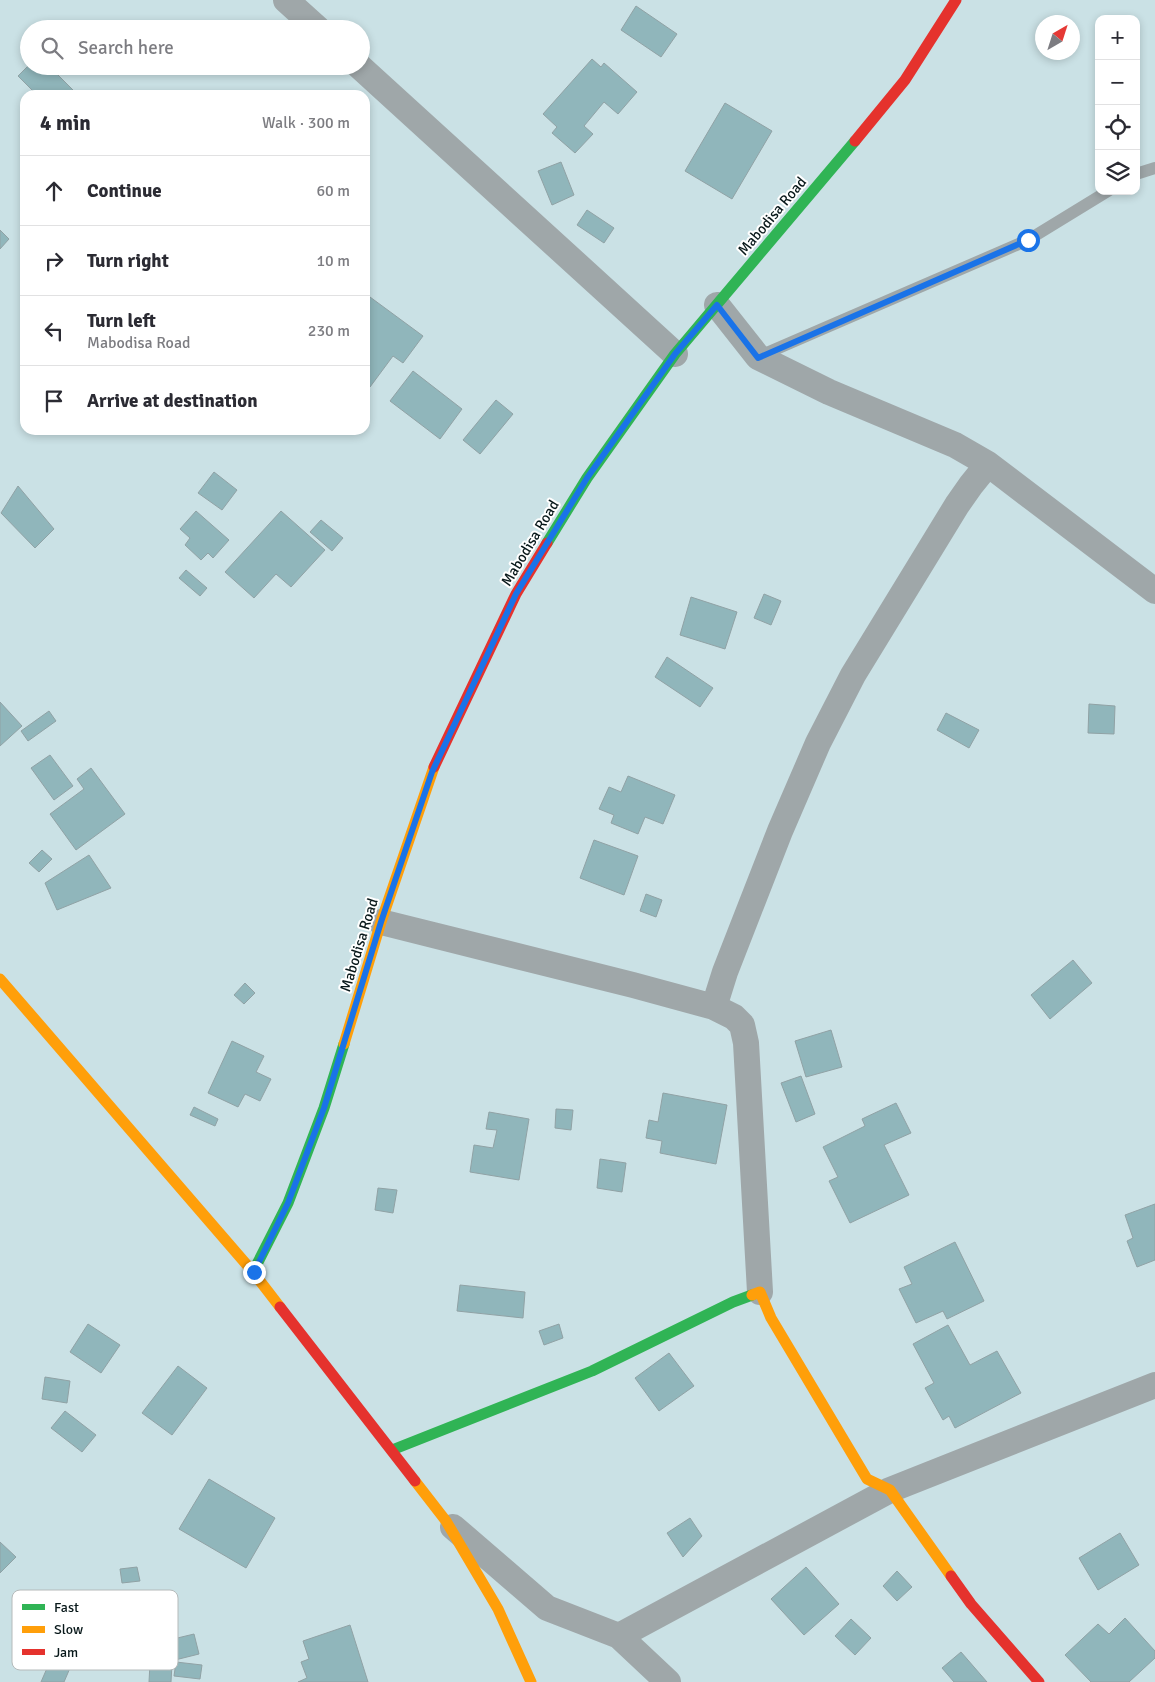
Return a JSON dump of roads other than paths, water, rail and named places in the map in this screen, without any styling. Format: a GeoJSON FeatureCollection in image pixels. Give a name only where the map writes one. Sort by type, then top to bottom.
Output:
{"type":"FeatureCollection","features":[{"type":"Feature","properties":{"kind":"street"},"geometry":{"type":"LineString","coordinates":[[286,0],[308,20]]}},
{"type":"Feature","properties":{"kind":"street","name":"Mabodisa Road"},"geometry":{"type":"LineString","coordinates":[[254,1272],[288,1203],[324,1108],[381,922],[432,772],[516,594],[587,478],[675,354],[905,80],[956,0]]}},
{"type":"Feature","properties":{"kind":"street"},"geometry":{"type":"LineString","coordinates":[[369,75],[675,354]]}},
{"type":"Feature","properties":{"kind":"street"},"geometry":{"type":"LineString","coordinates":[[717,305],[758,358],[829,392],[955,444],[988,464],[1155,591]]}},
{"type":"Feature","properties":{"kind":"street"},"geometry":{"type":"LineString","coordinates":[[714,1007],[725,972],[780,830],[818,743],[853,675],[957,505],[988,464]]}},
{"type":"Feature","properties":{"kind":"street"},"geometry":{"type":"LineString","coordinates":[[381,922],[633,984],[714,1007],[734,1017],[742,1025],[746,1043],[760,1292],[771,1318],[867,1479],[890,1490],[971,1604],[1039,1682]]}},
{"type":"Feature","properties":{"kind":"street"},"geometry":{"type":"LineString","coordinates":[[0,979],[254,1272],[446,1521],[498,1609],[531,1682]]}},
{"type":"Feature","properties":{"kind":"street"},"geometry":{"type":"LineString","coordinates":[[392,1450],[592,1371],[733,1302],[760,1292]]}},
{"type":"Feature","properties":{"kind":"street"},"geometry":{"type":"LineString","coordinates":[[619,1636],[890,1490],[1155,1384]]}},
{"type":"Feature","properties":{"kind":"street"},"geometry":{"type":"LineString","coordinates":[[446,1521],[547,1608],[619,1636],[668,1682]]}},
{"type":"Feature","properties":{"kind":"lane"},"geometry":{"type":"LineString","coordinates":[[1140,173],[1155,168]]}},
{"type":"Feature","properties":{"kind":"lane"},"geometry":{"type":"LineString","coordinates":[[758,358],[1028,240],[1101,195]]}}]}
